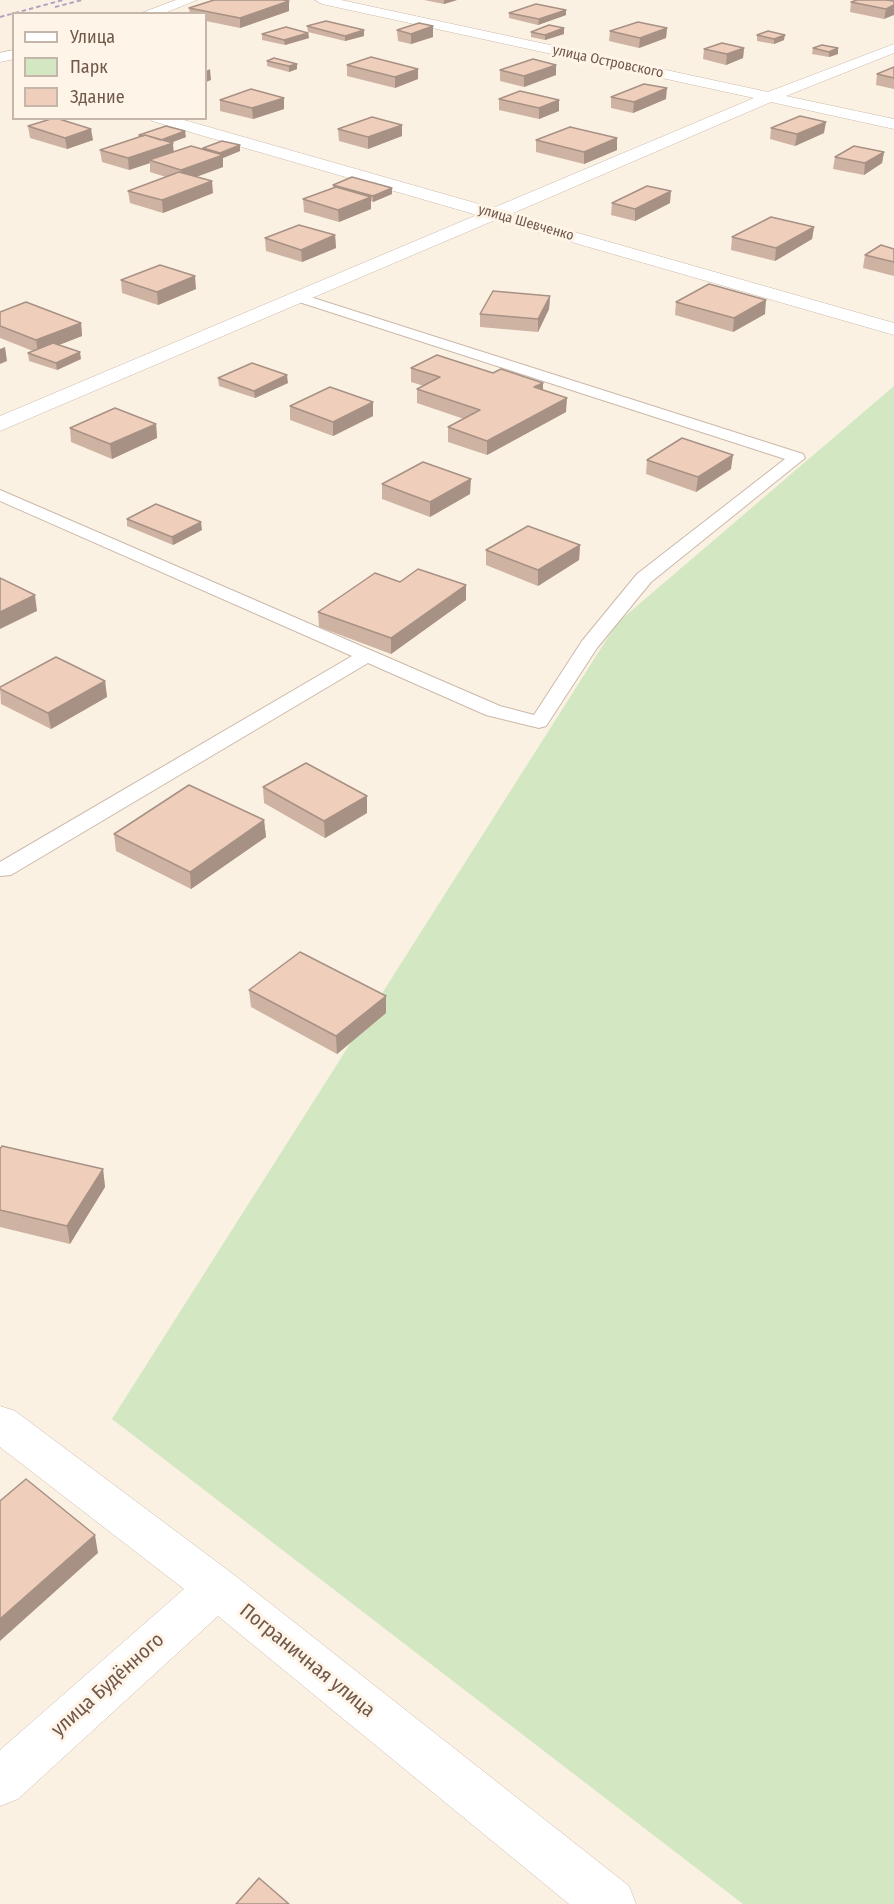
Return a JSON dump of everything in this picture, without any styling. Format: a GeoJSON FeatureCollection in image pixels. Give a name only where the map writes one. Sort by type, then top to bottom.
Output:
{"type":"FeatureCollection","features":[{"type":"Feature","properties":{"kind":"street"},"geometry":{"type":"LineString","coordinates":[[152,12],[190,0]]}},
{"type":"Feature","properties":{"kind":"street","name":"улица Островского"},"geometry":{"type":"LineString","coordinates":[[322,0],[894,124]]}},
{"type":"Feature","properties":{"kind":"street"},"geometry":{"type":"LineString","coordinates":[[0,424],[770,97],[894,48]]}},
{"type":"Feature","properties":{"kind":"street","name":"улица Шевченко"},"geometry":{"type":"LineString","coordinates":[[165,120],[894,329]]}},
{"type":"Feature","properties":{"kind":"street","name":"Пограничная улица"},"geometry":{"type":"LineString","coordinates":[[0,1423],[217,1588],[610,1904]]}},
{"type":"Feature","properties":{"kind":"street","name":"улица Будённого"},"geometry":{"type":"LineString","coordinates":[[0,1782],[217,1588]]}},
{"type":"Feature","properties":{"kind":"lane"},"geometry":{"type":"LineString","coordinates":[[0,495],[493,711],[538,722],[589,645],[644,578],[797,458],[304,299]]}},
{"type":"Feature","properties":{"kind":"lane"},"geometry":{"type":"LineString","coordinates":[[3,870],[366,656]]}},
{"type":"Feature","properties":{"kind":"green space"},"geometry":{"type":"Polygon","coordinates":[[[894,386],[894,1904],[743,1904],[112,1419],[617,623],[894,386]]]}},
{"type":"Feature","properties":{"kind":"building"},"geometry":{"type":"Polygon","coordinates":[[[214,0],[289,1],[240,18],[189,8],[214,0]]]}},
{"type":"Feature","properties":{"kind":"building"},"geometry":{"type":"Polygon","coordinates":[[[857,0],[894,1],[894,5],[886,9],[851,2],[857,0]]]}},
{"type":"Feature","properties":{"kind":"building"},"geometry":{"type":"Polygon","coordinates":[[[536,4],[566,10],[539,19],[509,13],[536,4]]]}},
{"type":"Feature","properties":{"kind":"building"},"geometry":{"type":"Polygon","coordinates":[[[326,21],[364,30],[345,36],[307,26],[326,21]]]}},
{"type":"Feature","properties":{"kind":"building"},"geometry":{"type":"Polygon","coordinates":[[[638,22],[667,28],[640,38],[610,31],[638,22]]]}},
{"type":"Feature","properties":{"kind":"building"},"geometry":{"type":"Polygon","coordinates":[[[419,23],[433,26],[411,34],[397,30],[419,23]]]}},
{"type":"Feature","properties":{"kind":"building"},"geometry":{"type":"Polygon","coordinates":[[[549,25],[564,28],[545,35],[531,32],[549,25]]]}},
{"type":"Feature","properties":{"kind":"building"},"geometry":{"type":"Polygon","coordinates":[[[286,27],[308,33],[284,40],[262,34],[286,27]]]}},
{"type":"Feature","properties":{"kind":"building"},"geometry":{"type":"Polygon","coordinates":[[[768,31],[785,35],[774,39],[757,35],[768,31]]]}},
{"type":"Feature","properties":{"kind":"building"},"geometry":{"type":"Polygon","coordinates":[[[722,43],[744,48],[727,54],[704,49],[722,43]]]}},
{"type":"Feature","properties":{"kind":"building"},"geometry":{"type":"Polygon","coordinates":[[[822,45],[838,48],[829,52],[813,48],[822,45]]]}},
{"type":"Feature","properties":{"kind":"building"},"geometry":{"type":"Polygon","coordinates":[[[371,57],[418,69],[395,77],[347,65],[371,57]]]}},
{"type":"Feature","properties":{"kind":"building"},"geometry":{"type":"Polygon","coordinates":[[[274,58],[297,64],[289,66],[267,61],[274,58]]]}},
{"type":"Feature","properties":{"kind":"building"},"geometry":{"type":"Polygon","coordinates":[[[533,59],[556,65],[524,76],[500,70],[533,59]]]}},
{"type":"Feature","properties":{"kind":"building"},"geometry":{"type":"Polygon","coordinates":[[[894,67],[894,78],[877,74],[894,67]]]}},
{"type":"Feature","properties":{"kind":"building"},"geometry":{"type":"Polygon","coordinates":[[[644,84],[667,88],[634,102],[611,97],[644,84]]]}},
{"type":"Feature","properties":{"kind":"building"},"geometry":{"type":"Polygon","coordinates":[[[251,89],[284,98],[252,108],[220,100],[251,89]]]}},
{"type":"Feature","properties":{"kind":"building"},"geometry":{"type":"Polygon","coordinates":[[[520,91],[559,100],[539,108],[499,99],[520,91]]]}},
{"type":"Feature","properties":{"kind":"building"},"geometry":{"type":"Polygon","coordinates":[[[800,116],[826,122],[797,134],[771,128],[800,116]]]}},
{"type":"Feature","properties":{"kind":"building"},"geometry":{"type":"Polygon","coordinates":[[[372,117],[402,125],[368,137],[338,129],[372,117]]]}},
{"type":"Feature","properties":{"kind":"building"},"geometry":{"type":"Polygon","coordinates":[[[48,120],[62,120],[91,129],[65,138],[28,126],[48,120]]]}},
{"type":"Feature","properties":{"kind":"building"},"geometry":{"type":"Polygon","coordinates":[[[166,126],[185,131],[161,140],[139,135],[166,126]]]}},
{"type":"Feature","properties":{"kind":"building"},"geometry":{"type":"Polygon","coordinates":[[[570,127],[617,138],[584,152],[536,140],[570,127]]]}},
{"type":"Feature","properties":{"kind":"building"},"geometry":{"type":"Polygon","coordinates":[[[145,135],[173,143],[128,158],[100,150],[145,135]]]}},
{"type":"Feature","properties":{"kind":"building"},"geometry":{"type":"Polygon","coordinates":[[[222,141],[240,145],[220,153],[203,148],[222,141]]]}},
{"type":"Feature","properties":{"kind":"building"},"geometry":{"type":"Polygon","coordinates":[[[191,146],[223,155],[181,170],[149,160],[191,146]]]}},
{"type":"Feature","properties":{"kind":"building"},"geometry":{"type":"Polygon","coordinates":[[[854,146],[884,152],[865,163],[835,157],[854,146]]]}},
{"type":"Feature","properties":{"kind":"building"},"geometry":{"type":"Polygon","coordinates":[[[179,172],[212,181],[162,200],[128,191],[179,172]]]}},
{"type":"Feature","properties":{"kind":"building"},"geometry":{"type":"Polygon","coordinates":[[[352,177],[392,188],[373,196],[333,185],[352,177]]]}},
{"type":"Feature","properties":{"kind":"building"},"geometry":{"type":"Polygon","coordinates":[[[647,186],[671,191],[635,209],[612,203],[647,186]]]}},
{"type":"Feature","properties":{"kind":"building"},"geometry":{"type":"Polygon","coordinates":[[[336,187],[371,197],[338,210],[303,199],[336,187]]]}},
{"type":"Feature","properties":{"kind":"building"},"geometry":{"type":"Polygon","coordinates":[[[771,217],[814,227],[776,248],[732,237],[771,217]]]}},
{"type":"Feature","properties":{"kind":"building"},"geometry":{"type":"Polygon","coordinates":[[[299,225],[335,235],[301,250],[265,238],[299,225]]]}},
{"type":"Feature","properties":{"kind":"building"},"geometry":{"type":"Polygon","coordinates":[[[881,245],[894,249],[894,262],[865,255],[881,245]]]}},
{"type":"Feature","properties":{"kind":"building"},"geometry":{"type":"Polygon","coordinates":[[[160,265],[195,276],[157,292],[121,280],[160,265]]]}},
{"type":"Feature","properties":{"kind":"building"},"geometry":{"type":"Polygon","coordinates":[[[709,284],[766,300],[734,318],[676,302],[709,284]]]}},
{"type":"Feature","properties":{"kind":"building"},"geometry":{"type":"Polygon","coordinates":[[[493,291],[550,296],[538,319],[480,314],[493,291]]]}},
{"type":"Feature","properties":{"kind":"building"},"geometry":{"type":"Polygon","coordinates":[[[26,302],[81,323],[36,340],[0,326],[0,312],[26,302]]]}},
{"type":"Feature","properties":{"kind":"building"},"geometry":{"type":"Polygon","coordinates":[[[53,343],[80,352],[56,363],[28,353],[53,343]]]}},
{"type":"Feature","properties":{"kind":"building"},"geometry":{"type":"Polygon","coordinates":[[[437,355],[493,373],[501,369],[543,383],[534,387],[567,398],[487,441],[448,427],[480,410],[417,389],[440,377],[411,368],[437,355]]]}},
{"type":"Feature","properties":{"kind":"building"},"geometry":{"type":"Polygon","coordinates":[[[252,363],[287,375],[254,391],[218,378],[252,363]]]}},
{"type":"Feature","properties":{"kind":"building"},"geometry":{"type":"Polygon","coordinates":[[[330,387],[373,402],[333,422],[290,406],[330,387]]]}},
{"type":"Feature","properties":{"kind":"building"},"geometry":{"type":"Polygon","coordinates":[[[115,408],[156,424],[110,444],[70,428],[115,408]]]}},
{"type":"Feature","properties":{"kind":"building"},"geometry":{"type":"Polygon","coordinates":[[[682,438],[733,455],[698,477],[647,460],[682,438]]]}},
{"type":"Feature","properties":{"kind":"building"},"geometry":{"type":"Polygon","coordinates":[[[423,462],[471,479],[430,502],[382,484],[423,462]]]}},
{"type":"Feature","properties":{"kind":"building"},"geometry":{"type":"Polygon","coordinates":[[[156,504],[201,522],[172,537],[127,519],[156,504]]]}},
{"type":"Feature","properties":{"kind":"building"},"geometry":{"type":"Polygon","coordinates":[[[528,526],[580,545],[538,570],[486,550],[528,526]]]}},
{"type":"Feature","properties":{"kind":"building"},"geometry":{"type":"Polygon","coordinates":[[[418,569],[466,585],[391,638],[318,612],[375,573],[400,582],[418,569]]]}},
{"type":"Feature","properties":{"kind":"building"},"geometry":{"type":"Polygon","coordinates":[[[0,578],[35,595],[0,612],[0,578]]]}},
{"type":"Feature","properties":{"kind":"building"},"geometry":{"type":"Polygon","coordinates":[[[56,657],[105,681],[48,713],[0,689],[0,687],[56,657]]]}},
{"type":"Feature","properties":{"kind":"building"},"geometry":{"type":"Polygon","coordinates":[[[306,763],[367,796],[324,821],[263,787],[306,763]]]}},
{"type":"Feature","properties":{"kind":"building"},"geometry":{"type":"Polygon","coordinates":[[[189,785],[264,820],[190,872],[114,834],[189,785]]]}},
{"type":"Feature","properties":{"kind":"building"},"geometry":{"type":"Polygon","coordinates":[[[300,952],[386,996],[336,1036],[249,990],[300,952]]]}},
{"type":"Feature","properties":{"kind":"building"},"geometry":{"type":"Polygon","coordinates":[[[2,1146],[103,1169],[67,1226],[0,1210],[0,1149],[2,1146]]]}},
{"type":"Feature","properties":{"kind":"building"},"geometry":{"type":"Polygon","coordinates":[[[26,1479],[95,1535],[0,1619],[0,1501],[26,1479]]]}},
{"type":"Feature","properties":{"kind":"building"},"geometry":{"type":"Polygon","coordinates":[[[259,1878],[289,1904],[236,1904],[259,1878]]]}},
{"type":"Feature","properties":{"kind":"railway"},"geometry":{"type":"LineString","coordinates":[[19,12],[63,0]]}},
{"type":"Feature","properties":{"kind":"railway"},"geometry":{"type":"LineString","coordinates":[[55,7],[82,0]]}},
{"type":"Feature","properties":{"kind":"railway"},"geometry":{"type":"LineString","coordinates":[[0,17],[12,14]]}}]}
